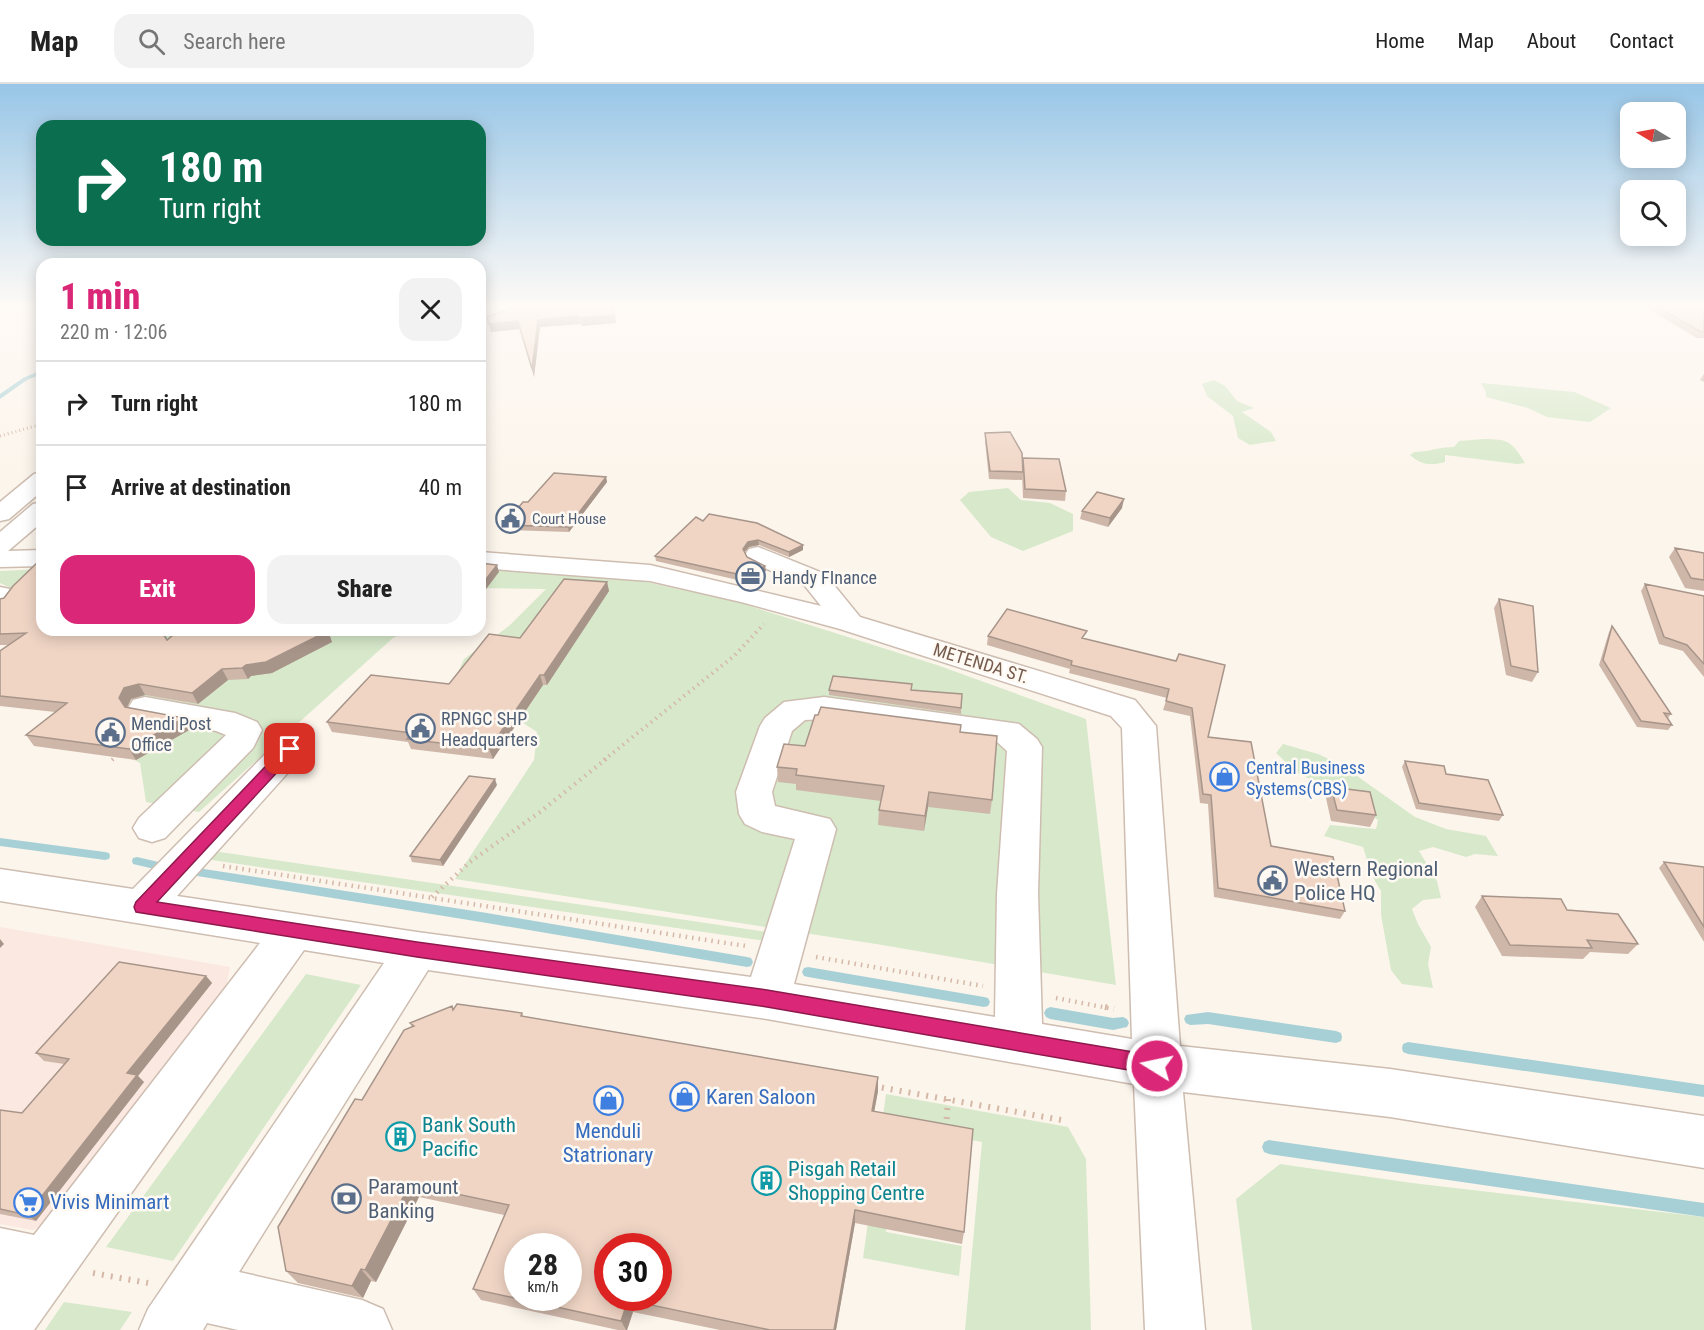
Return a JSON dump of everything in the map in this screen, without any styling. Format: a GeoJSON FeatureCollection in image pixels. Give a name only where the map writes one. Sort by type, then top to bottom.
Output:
{"type":"FeatureCollection","features":[{"type":"Feature","properties":{"kind":"street"},"geometry":{"type":"LineString","coordinates":[[0,514],[36,484]]}},
{"type":"Feature","properties":{"kind":"street"},"geometry":{"type":"LineString","coordinates":[[0,545],[36,514]]}},
{"type":"Feature","properties":{"kind":"street"},"geometry":{"type":"LineString","coordinates":[[758,555],[815,580],[850,623]]}},
{"type":"Feature","properties":{"kind":"street"},"geometry":{"type":"LineString","coordinates":[[0,559],[36,558]]}},
{"type":"Feature","properties":{"kind":"street","name":"METENDA ST."},"geometry":{"type":"LineString","coordinates":[[486,560],[650,573],[778,603],[850,623],[1123,708],[1139,726],[1157,1066],[1175,1330]]}},
{"type":"Feature","properties":{"kind":"street"},"geometry":{"type":"LineString","coordinates":[[0,596],[4,598],[0,601]]}},
{"type":"Feature","properties":{"kind":"street"},"geometry":{"type":"LineString","coordinates":[[145,708],[223,721],[245,730],[241,740],[152,828]]}},
{"type":"Feature","properties":{"kind":"street"},"geometry":{"type":"LineString","coordinates":[[767,999],[817,829],[775,822],[758,814],[754,792],[777,726],[796,710],[824,708],[1007,732],[1025,747],[1018,850],[1016,992],[1019,1041]]}},
{"type":"Feature","properties":{"kind":"street"},"geometry":{"type":"LineString","coordinates":[[142,907],[290,749]]}},
{"type":"Feature","properties":{"kind":"street"},"geometry":{"type":"LineString","coordinates":[[0,885],[417,950],[767,999],[1157,1066],[1390,1093],[1704,1142]]}},
{"type":"Feature","properties":{"kind":"street"},"geometry":{"type":"LineString","coordinates":[[0,1327],[22,1260],[294,930]]}},
{"type":"Feature","properties":{"kind":"street"},"geometry":{"type":"LineString","coordinates":[[362,1330],[182,1310],[417,950]]}},
{"type":"Feature","properties":{"kind":"path"},"geometry":{"type":"LineString","coordinates":[[0,436],[36,426]]}},
{"type":"Feature","properties":{"kind":"path"},"geometry":{"type":"LineString","coordinates":[[432,897],[448,879],[542,810],[708,677],[757,634],[778,603]]}},
{"type":"Feature","properties":{"kind":"path"},"geometry":{"type":"LineString","coordinates":[[112,760],[117,756]]}},
{"type":"Feature","properties":{"kind":"path"},"geometry":{"type":"LineString","coordinates":[[216,864],[781,951],[1114,1009]]}},
{"type":"Feature","properties":{"kind":"path"},"geometry":{"type":"LineString","coordinates":[[866,1084],[1067,1120]]}},
{"type":"Feature","properties":{"kind":"path"},"geometry":{"type":"LineString","coordinates":[[945,1134],[948,1099]]}},
{"type":"Feature","properties":{"kind":"path"},"geometry":{"type":"LineString","coordinates":[[22,1260],[182,1310]]}},
{"type":"Feature","properties":{"kind":"shaded area"},"geometry":{"type":"Polygon","coordinates":[[[0,927],[230,967],[222,1007],[47,1222],[33,1230],[0,1224],[0,927]]]}},
{"type":"Feature","properties":{"kind":"green space"},"geometry":{"type":"Polygon","coordinates":[[[1214,380],[1225,386],[1237,401],[1254,408],[1242,412],[1271,432],[1276,441],[1250,445],[1238,438],[1233,416],[1207,396],[1202,384],[1214,380]]]}},
{"type":"Feature","properties":{"kind":"green space"},"geometry":{"type":"Polygon","coordinates":[[[1481,383],[1574,392],[1611,408],[1590,422],[1547,417],[1528,408],[1486,397],[1481,383]]]}},
{"type":"Feature","properties":{"kind":"green space"},"geometry":{"type":"Polygon","coordinates":[[[1484,439],[1509,443],[1517,450],[1525,463],[1445,455],[1445,462],[1431,464],[1422,463],[1410,455],[1414,452],[1454,447],[1459,441],[1484,439]]]}},
{"type":"Feature","properties":{"kind":"green space"},"geometry":{"type":"Polygon","coordinates":[[[1008,488],[1021,500],[1050,503],[1073,514],[1073,531],[1023,551],[991,537],[960,500],[969,492],[1008,488]]]}},
{"type":"Feature","properties":{"kind":"green space"},"geometry":{"type":"Polygon","coordinates":[[[486,567],[637,580],[737,602],[937,665],[1086,719],[1116,985],[876,944],[455,879],[534,760],[537,732],[455,679],[464,659],[509,626],[546,589],[486,588],[486,567]]]}},
{"type":"Feature","properties":{"kind":"green space"},"geometry":{"type":"Polygon","coordinates":[[[36,569],[36,574],[15,590],[0,583],[0,571],[36,569]]]}},
{"type":"Feature","properties":{"kind":"green space"},"geometry":{"type":"Polygon","coordinates":[[[165,636],[397,636],[199,812],[146,802],[140,763],[51,717],[145,656],[165,636]]]}},
{"type":"Feature","properties":{"kind":"green space"},"geometry":{"type":"Polygon","coordinates":[[[1283,744],[1318,754],[1340,764],[1415,817],[1446,829],[1486,836],[1498,856],[1475,854],[1466,857],[1433,847],[1419,851],[1437,881],[1441,898],[1423,900],[1412,909],[1431,947],[1428,964],[1433,988],[1402,984],[1391,970],[1381,915],[1381,891],[1372,876],[1363,847],[1324,836],[1330,825],[1376,829],[1378,820],[1341,796],[1319,789],[1312,780],[1296,772],[1276,753],[1283,744]]]}},
{"type":"Feature","properties":{"kind":"green space"},"geometry":{"type":"Polygon","coordinates":[[[206,850],[768,932],[765,941],[198,858],[206,850]]]}},
{"type":"Feature","properties":{"kind":"green space"},"geometry":{"type":"Polygon","coordinates":[[[306,974],[361,985],[173,1261],[106,1247],[306,974]]]}},
{"type":"Feature","properties":{"kind":"green space"},"geometry":{"type":"Polygon","coordinates":[[[886,1094],[1068,1127],[1086,1159],[1091,1330],[965,1330],[982,1142],[899,1127],[886,1232],[962,1246],[959,1276],[863,1258],[886,1094]]]}},
{"type":"Feature","properties":{"kind":"green space"},"geometry":{"type":"Polygon","coordinates":[[[1280,1164],[1412,1183],[1704,1217],[1704,1330],[1252,1330],[1236,1199],[1280,1164]]]}},
{"type":"Feature","properties":{"kind":"green space"},"geometry":{"type":"Polygon","coordinates":[[[64,1302],[132,1312],[120,1330],[45,1330],[64,1302]]]}},
{"type":"Feature","properties":{"kind":"building"},"geometry":{"type":"Polygon","coordinates":[[[1010,432],[1022,453],[1023,472],[990,471],[985,433],[1010,432]]]}},
{"type":"Feature","properties":{"kind":"building"},"geometry":{"type":"Polygon","coordinates":[[[1023,458],[1059,459],[1066,491],[1025,489],[1023,458]]]}},
{"type":"Feature","properties":{"kind":"building"},"geometry":{"type":"Polygon","coordinates":[[[554,473],[606,477],[568,527],[504,525],[523,502],[528,502],[554,473]]]}},
{"type":"Feature","properties":{"kind":"building"},"geometry":{"type":"Polygon","coordinates":[[[1097,492],[1124,499],[1110,518],[1082,511],[1097,492]]]}},
{"type":"Feature","properties":{"kind":"building"},"geometry":{"type":"Polygon","coordinates":[[[709,514],[757,523],[803,545],[789,552],[758,540],[748,542],[743,549],[747,557],[765,566],[746,576],[655,556],[696,517],[703,521],[709,514]]]}},
{"type":"Feature","properties":{"kind":"building"},"geometry":{"type":"Polygon","coordinates":[[[1675,548],[1704,553],[1704,580],[1691,578],[1675,548]]]}},
{"type":"Feature","properties":{"kind":"building"},"geometry":{"type":"Polygon","coordinates":[[[36,564],[36,636],[165,636],[167,640],[172,636],[318,636],[266,662],[246,665],[242,668],[222,669],[192,693],[139,684],[124,688],[119,698],[125,707],[184,718],[129,749],[26,735],[67,703],[0,696],[0,651],[26,633],[0,634],[0,599],[4,598],[36,564]]]}},
{"type":"Feature","properties":{"kind":"building"},"geometry":{"type":"Polygon","coordinates":[[[486,564],[497,565],[486,579],[486,564]]]}},
{"type":"Feature","properties":{"kind":"building"},"geometry":{"type":"Polygon","coordinates":[[[564,579],[607,582],[544,675],[540,675],[489,749],[407,739],[412,733],[327,722],[371,675],[449,684],[489,634],[520,638],[564,579]]]}},
{"type":"Feature","properties":{"kind":"building"},"geometry":{"type":"Polygon","coordinates":[[[1645,584],[1704,596],[1704,664],[1687,645],[1664,637],[1645,584]]]}},
{"type":"Feature","properties":{"kind":"building"},"geometry":{"type":"Polygon","coordinates":[[[1499,599],[1533,606],[1538,672],[1511,666],[1499,599]]]}},
{"type":"Feature","properties":{"kind":"building"},"geometry":{"type":"Polygon","coordinates":[[[1007,609],[1087,631],[1082,638],[1176,661],[1179,654],[1225,665],[1208,737],[1251,742],[1271,846],[1333,857],[1345,911],[1218,888],[1211,795],[1203,794],[1192,708],[1166,701],[1169,689],[1071,665],[1072,661],[988,636],[1007,609]]]}},
{"type":"Feature","properties":{"kind":"building"},"geometry":{"type":"Polygon","coordinates":[[[1612,626],[1671,714],[1664,713],[1672,725],[1641,721],[1603,660],[1612,626]]]}},
{"type":"Feature","properties":{"kind":"building"},"geometry":{"type":"Polygon","coordinates":[[[833,676],[912,684],[911,690],[962,694],[961,708],[829,690],[833,676]]]}},
{"type":"Feature","properties":{"kind":"building"},"geometry":{"type":"Polygon","coordinates":[[[821,707],[961,725],[960,732],[997,736],[992,800],[929,792],[925,816],[879,810],[884,786],[796,775],[797,769],[777,767],[784,744],[805,746],[815,715],[818,715],[821,707]]]}},
{"type":"Feature","properties":{"kind":"building"},"geometry":{"type":"Polygon","coordinates":[[[1405,761],[1444,766],[1446,774],[1488,780],[1503,815],[1419,803],[1405,761]]]}},
{"type":"Feature","properties":{"kind":"building"},"geometry":{"type":"Polygon","coordinates":[[[469,776],[495,779],[440,860],[410,856],[469,776]]]}},
{"type":"Feature","properties":{"kind":"building"},"geometry":{"type":"Polygon","coordinates":[[[1331,787],[1370,792],[1376,815],[1337,810],[1331,787]]]}},
{"type":"Feature","properties":{"kind":"building"},"geometry":{"type":"Polygon","coordinates":[[[1664,862],[1704,867],[1704,927],[1664,862]]]}},
{"type":"Feature","properties":{"kind":"building"},"geometry":{"type":"Polygon","coordinates":[[[1482,896],[1561,899],[1567,910],[1618,914],[1638,944],[1587,940],[1592,948],[1510,945],[1482,896]]]}},
{"type":"Feature","properties":{"kind":"building"},"geometry":{"type":"Polygon","coordinates":[[[119,962],[206,976],[127,1073],[137,1075],[27,1215],[0,1209],[0,1110],[22,1113],[69,1059],[36,1053],[119,962]]]}},
{"type":"Feature","properties":{"kind":"building"},"geometry":{"type":"Polygon","coordinates":[[[457,1004],[522,1013],[521,1016],[878,1077],[872,1111],[973,1129],[964,1232],[855,1210],[834,1330],[770,1330],[672,1309],[672,1233],[594,1233],[594,1311],[624,1311],[621,1321],[575,1311],[582,1311],[582,1233],[504,1233],[504,1296],[473,1289],[509,1205],[410,1184],[365,1270],[361,1269],[352,1286],[286,1271],[278,1227],[355,1099],[362,1100],[404,1030],[414,1026],[410,1023],[452,1006],[453,1010],[457,1004]]]}},
{"type":"Feature","properties":{"kind":"waterway"},"geometry":{"type":"LineString","coordinates":[[0,397],[25,379],[36,374]]}},
{"type":"Feature","properties":{"kind":"waterway"},"geometry":{"type":"LineString","coordinates":[[0,842],[105,856]]}},
{"type":"Feature","properties":{"kind":"waterway"},"geometry":{"type":"LineString","coordinates":[[137,861],[167,868]]}},
{"type":"Feature","properties":{"kind":"waterway"},"geometry":{"type":"LineString","coordinates":[[191,871],[747,962]]}},
{"type":"Feature","properties":{"kind":"waterway"},"geometry":{"type":"LineString","coordinates":[[808,972],[984,1002]]}},
{"type":"Feature","properties":{"kind":"waterway"},"geometry":{"type":"LineString","coordinates":[[1050,1013],[1113,1024],[1123,1023]]}},
{"type":"Feature","properties":{"kind":"waterway"},"geometry":{"type":"LineString","coordinates":[[1190,1019],[1208,1018],[1336,1037]]}},
{"type":"Feature","properties":{"kind":"waterway"},"geometry":{"type":"LineString","coordinates":[[1408,1048],[1704,1091]]}},
{"type":"Feature","properties":{"kind":"waterway"},"geometry":{"type":"LineString","coordinates":[[1269,1147],[1704,1210]]}},
{"type":"Feature","properties":{"kind":"place","name":"Court House"},"geometry":{"type":"Point","coordinates":[511,519]}},
{"type":"Feature","properties":{"kind":"place","name":"Handy FInance"},"geometry":{"type":"Point","coordinates":[751,577]}},
{"type":"Feature","properties":{"kind":"place","name":"RPNGC SHP Headquarters"},"geometry":{"type":"Point","coordinates":[420,728]}},
{"type":"Feature","properties":{"kind":"place","name":"Mendi Post Office"},"geometry":{"type":"Point","coordinates":[110,733]}},
{"type":"Feature","properties":{"kind":"place","name":"Central Business Systems(CBS)"},"geometry":{"type":"Point","coordinates":[1225,777]}},
{"type":"Feature","properties":{"kind":"place","name":"Western Regional Police HQ"},"geometry":{"type":"Point","coordinates":[1273,881]}},
{"type":"Feature","properties":{"kind":"place","name":"Karen Saloon"},"geometry":{"type":"Point","coordinates":[685,1097]}},
{"type":"Feature","properties":{"kind":"place","name":"Menduli Statrionary"},"geometry":{"type":"Point","coordinates":[608,1100]}},
{"type":"Feature","properties":{"kind":"place","name":"Bank South Pacific"},"geometry":{"type":"Point","coordinates":[401,1137]}},
{"type":"Feature","properties":{"kind":"place","name":"Pisgah Retail Shopping Centre"},"geometry":{"type":"Point","coordinates":[767,1181]}},
{"type":"Feature","properties":{"kind":"place","name":"Paramount Banking"},"geometry":{"type":"Point","coordinates":[347,1199]}},
{"type":"Feature","properties":{"kind":"place","name":"Vivis Minimart"},"geometry":{"type":"Point","coordinates":[29,1202]}},
{"type":"Feature","properties":{"kind":"route"},"geometry":{"type":"LineString","coordinates":[[290,749],[142,907],[417,950],[767,999],[1157,1066]]}}]}
